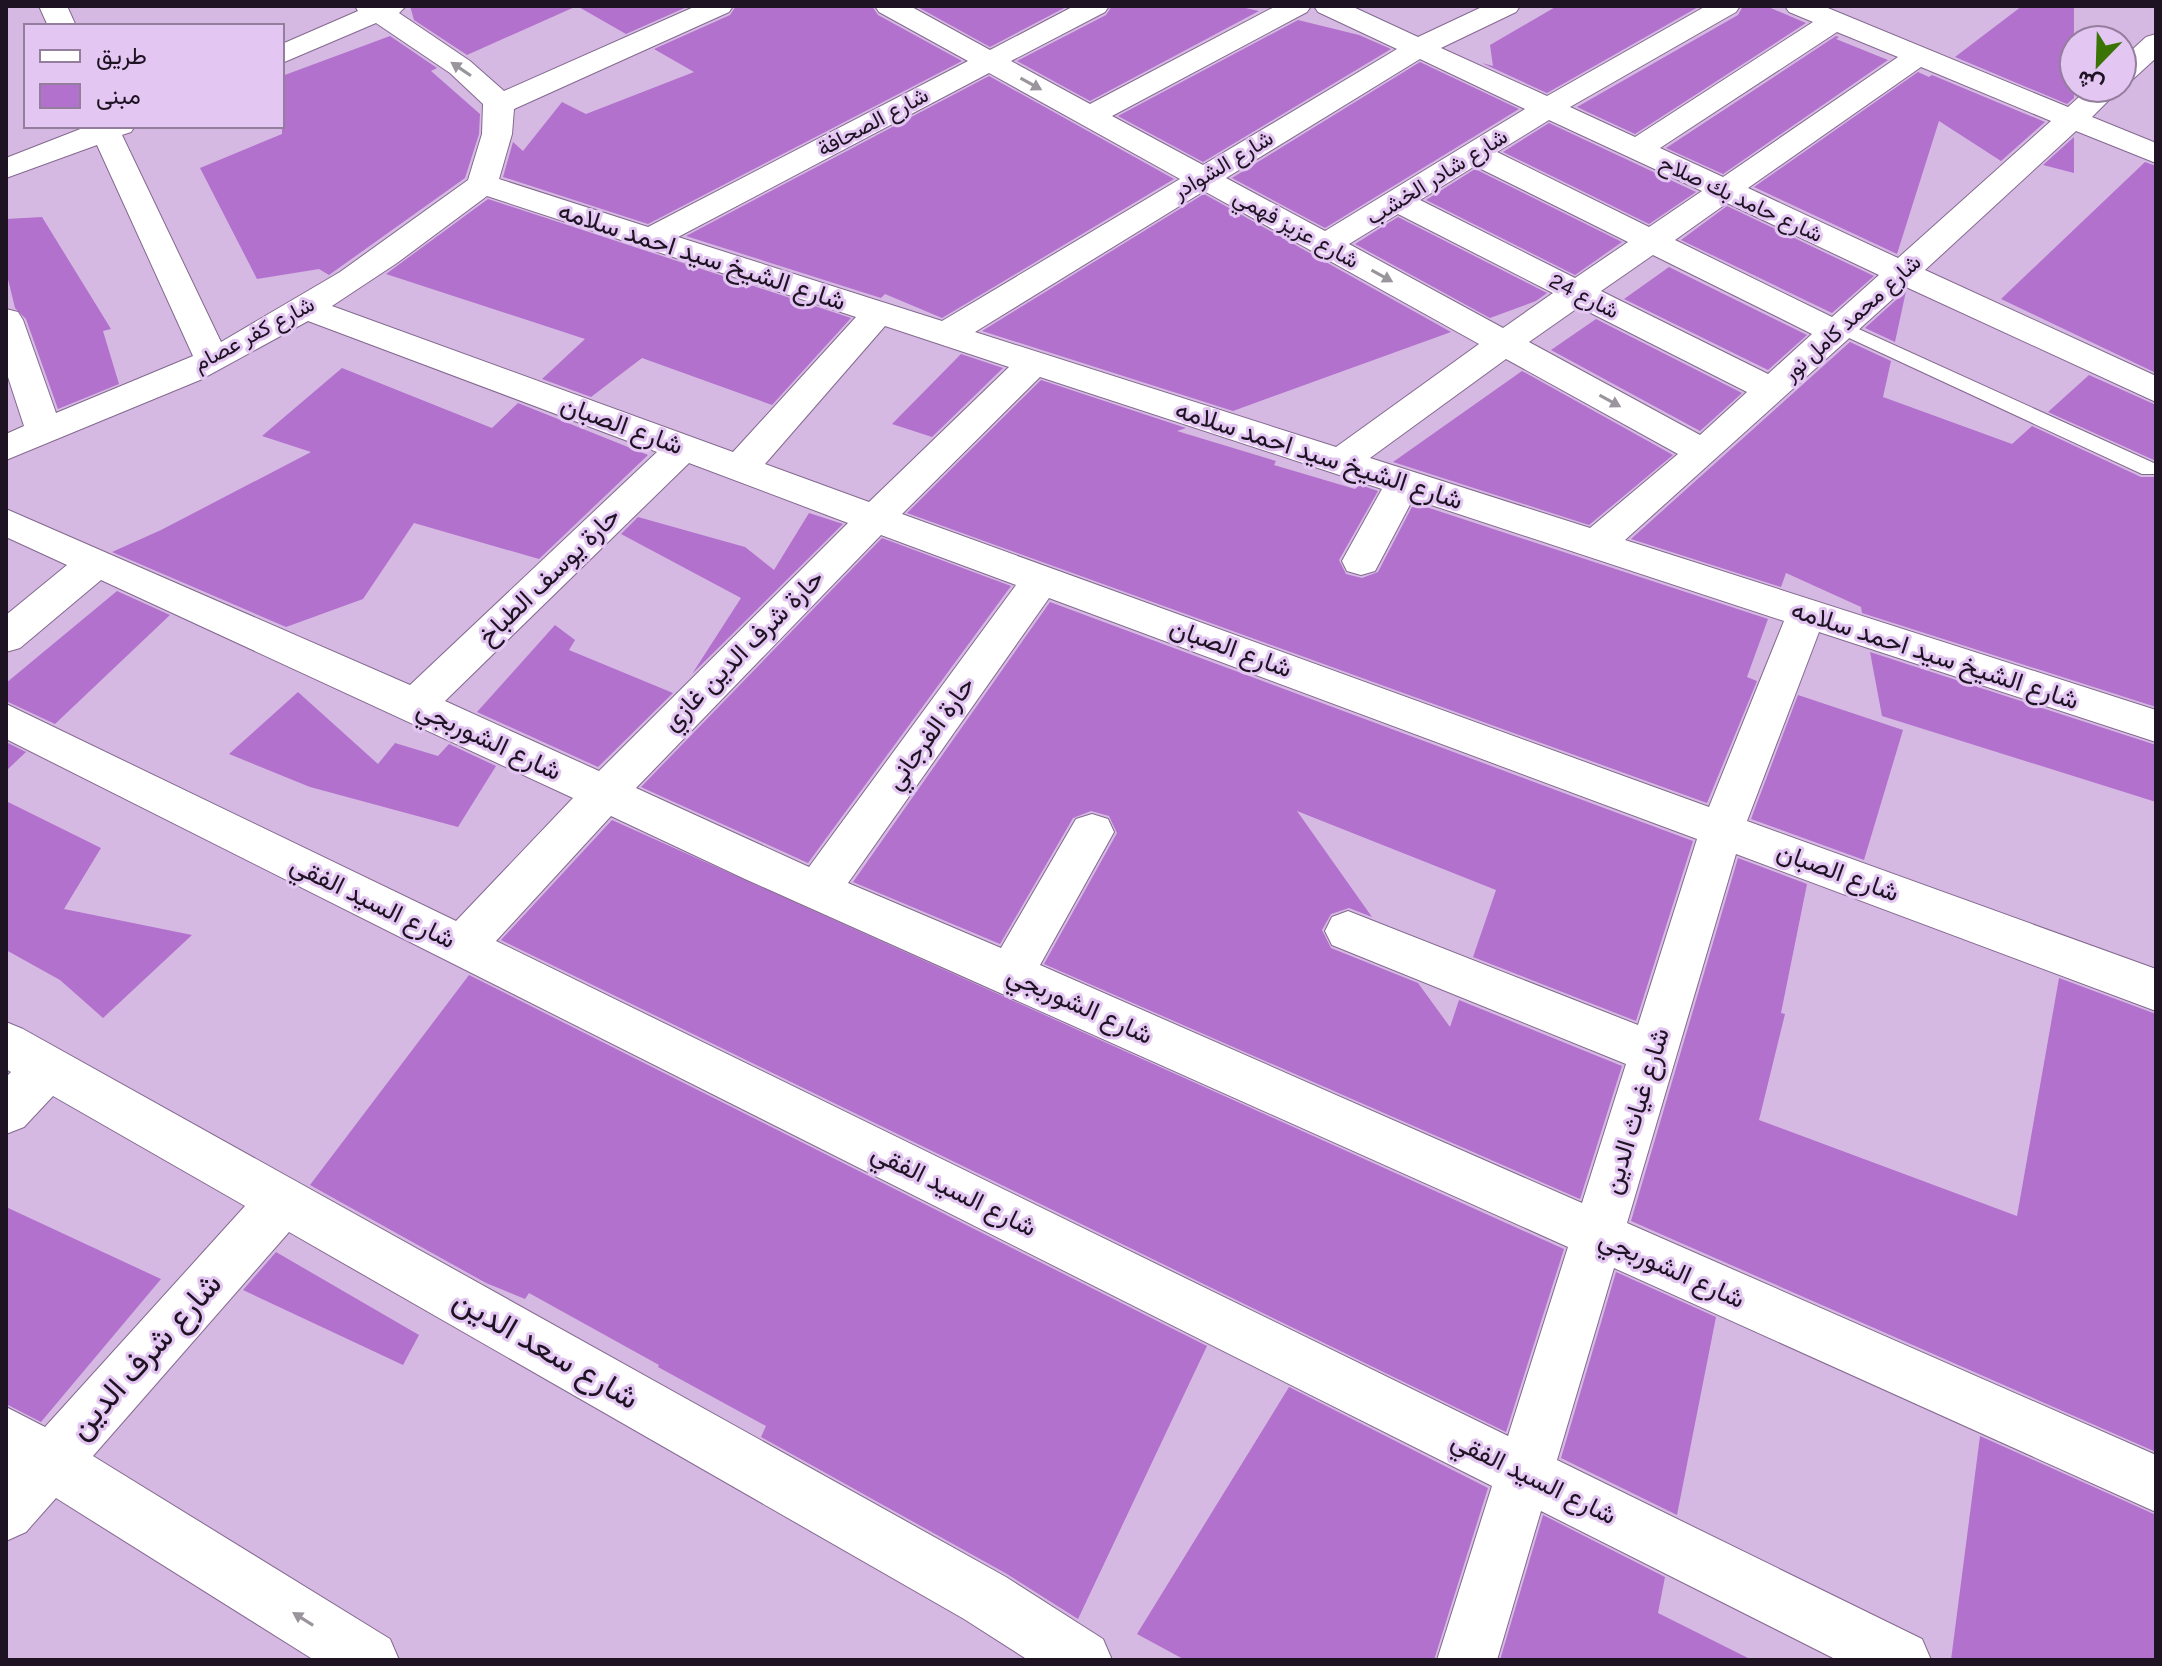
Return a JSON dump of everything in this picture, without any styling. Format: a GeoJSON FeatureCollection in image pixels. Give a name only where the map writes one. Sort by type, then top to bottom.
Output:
{"type":"FeatureCollection","features":[{"type":"Feature","properties":{"kind":"street"},"geometry":{"type":"LineString","coordinates":[[498,105],[719,6]]}},
{"type":"Feature","properties":{"kind":"street","name":"شارع عزيز فهمي"},"geometry":{"type":"LineString","coordinates":[[889,6],[1703,452]]}},
{"type":"Feature","properties":{"kind":"street","name":"شارع الصحافة"},"geometry":{"type":"LineString","coordinates":[[651,238],[1095,6]]}},
{"type":"Feature","properties":{"kind":"street"},"geometry":{"type":"LineString","coordinates":[[1090,116],[1297,6]]}},
{"type":"Feature","properties":{"kind":"street","name":"شارع حامد بك صلاح"},"geometry":{"type":"LineString","coordinates":[[1328,6],[2156,390]]}},
{"type":"Feature","properties":{"kind":"street","name":"شارع الشوادر"},"geometry":{"type":"LineString","coordinates":[[946,334],[1418,48],[1506,6]]}},
{"type":"Feature","properties":{"kind":"street","name":"شارع شادر الخشب"},"geometry":{"type":"LineString","coordinates":[[1326,245],[1547,108],[1726,6]]}},
{"type":"Feature","properties":{"kind":"street"},"geometry":{"type":"LineString","coordinates":[[1799,6],[2156,154]]}},
{"type":"Feature","properties":{"kind":"street"},"geometry":{"type":"LineString","coordinates":[[284,53],[380,8],[483,84],[498,105],[495,145],[482,184]]}},
{"type":"Feature","properties":{"kind":"street"},"geometry":{"type":"LineString","coordinates":[[1636,150],[1834,21]]}},
{"type":"Feature","properties":{"kind":"street"},"geometry":{"type":"LineString","coordinates":[[2138,59],[2156,43]]}},
{"type":"Feature","properties":{"kind":"street"},"geometry":{"type":"LineString","coordinates":[[1340,462],[1504,343],[1918,56]]}},
{"type":"Feature","properties":{"kind":"street","name":"شارع محمد كامل نور"},"geometry":{"type":"LineString","coordinates":[[1595,545],[1703,452],[2088,104]]}},
{"type":"Feature","properties":{"kind":"street"},"geometry":{"type":"LineString","coordinates":[[6,169],[110,128],[212,360]]}},
{"type":"Feature","properties":{"kind":"street"},"geometry":{"type":"LineString","coordinates":[[1474,153],[1838,329]]}},
{"type":"Feature","properties":{"kind":"street","name":"شارع الشيخ سيد احمد سلامه"},"geometry":{"type":"LineString","coordinates":[[482,184],[2156,726]]}},
{"type":"Feature","properties":{"kind":"street","name":"شارع كفر عصام"},"geometry":{"type":"LineString","coordinates":[[6,448],[212,360],[304,308],[388,255],[482,184]]}},
{"type":"Feature","properties":{"kind":"street","name":"شارع 24"},"geometry":{"type":"LineString","coordinates":[[1397,201],[1771,390]]}},
{"type":"Feature","properties":{"kind":"street","name":"شارع الصبان"},"geometry":{"type":"LineString","coordinates":[[304,308],[2156,990]]}},
{"type":"Feature","properties":{"kind":"street"},"geometry":{"type":"LineString","coordinates":[[740,468],[877,314]]}},
{"type":"Feature","properties":{"kind":"street"},"geometry":{"type":"LineString","coordinates":[[6,320],[44,431]]}},
{"type":"Feature","properties":{"kind":"street","name":"حارة شرف الدين غازي"},"geometry":{"type":"LineString","coordinates":[[462,946],[602,793],[875,517],[1034,363]]}},
{"type":"Feature","properties":{"kind":"street","name":"حارة يوسف الطباخ"},"geometry":{"type":"LineString","coordinates":[[415,705],[684,447]]}},
{"type":"Feature","properties":{"kind":"street"},"geometry":{"type":"LineString","coordinates":[[1361,561],[1404,482]]}},
{"type":"Feature","properties":{"kind":"street","name":"شارع الشوربجي"},"geometry":{"type":"LineString","coordinates":[[6,522],[415,705],[761,866],[819,888],[2156,1484]]}},
{"type":"Feature","properties":{"kind":"street"},"geometry":{"type":"LineString","coordinates":[[6,637],[96,563]]}},
{"type":"Feature","properties":{"kind":"street","name":"حارة الفرجاني"},"geometry":{"type":"LineString","coordinates":[[819,888],[1042,578]]}},
{"type":"Feature","properties":{"kind":"street","name":"شارع غياث الدين"},"geometry":{"type":"LineString","coordinates":[[1467,1660],[1722,829],[1807,613]]}},
{"type":"Feature","properties":{"kind":"street","name":"شارع السيد الفقي"},"geometry":{"type":"LineString","coordinates":[[6,720],[1901,1660]]}},
{"type":"Feature","properties":{"kind":"street"},"geometry":{"type":"LineString","coordinates":[[1011,974],[1092,832]]}},
{"type":"Feature","properties":{"kind":"street"},"geometry":{"type":"LineString","coordinates":[[1348,931],[1653,1053]]}},
{"type":"Feature","properties":{"kind":"street"},"geometry":{"type":"LineString","coordinates":[[6,1111],[27,1056]]}},
{"type":"Feature","properties":{"kind":"street","name":"شارع سعد الدين"},"geometry":{"type":"LineString","coordinates":[[27,1056],[985,1598],[1082,1660]]}},
{"type":"Feature","properties":{"kind":"street","name":"شارع شرف الدين"},"geometry":{"type":"LineString","coordinates":[[6,1512],[28,1448],[284,1200]]}},
{"type":"Feature","properties":{"kind":"street"},"geometry":{"type":"LineString","coordinates":[[28,1448],[369,1660]]}},
{"type":"Feature","properties":{"kind":"lane"},"geometry":{"type":"LineString","coordinates":[[1838,329],[2149,469]]}},
{"type":"Feature","properties":{"kind":"building"},"geometry":{"type":"Polygon","coordinates":[[[410,6],[577,6],[467,55],[414,20],[410,6]]]}},
{"type":"Feature","properties":{"kind":"building"},"geometry":{"type":"Polygon","coordinates":[[[577,6],[689,6],[626,34],[577,6]]]}},
{"type":"Feature","properties":{"kind":"building"},"geometry":{"type":"Polygon","coordinates":[[[736,6],[872,6],[878,15],[962,61],[648,224],[503,177],[513,142],[523,151],[562,102],[586,114],[694,72],[654,49],[730,15],[736,6]]]}},
{"type":"Feature","properties":{"kind":"building"},"geometry":{"type":"Polygon","coordinates":[[[916,6],[1068,6],[990,47],[916,6]]]}},
{"type":"Feature","properties":{"kind":"building"},"geometry":{"type":"Polygon","coordinates":[[[1112,6],[1236,6],[1259,11],[1090,101],[1017,61],[1106,15],[1112,6]]]}},
{"type":"Feature","properties":{"kind":"building"},"geometry":{"type":"Polygon","coordinates":[[[1557,6],[1700,6],[1547,93],[1482,63],[1493,66],[1490,45],[1557,6]]]}},
{"type":"Feature","properties":{"kind":"building"},"geometry":{"type":"Polygon","coordinates":[[[1743,6],[1766,6],[1806,23],[1635,134],[1577,107],[1738,15],[1743,6]]]}},
{"type":"Feature","properties":{"kind":"building"},"geometry":{"type":"Polygon","coordinates":[[[2022,6],[2074,6],[2074,24],[2058,24],[2058,100],[1955,57],[2022,6]]]}},
{"type":"Feature","properties":{"kind":"building"},"geometry":{"type":"Polygon","coordinates":[[[1298,20],[1359,35],[1391,49],[1203,162],[1118,116],[1298,20]]]}},
{"type":"Feature","properties":{"kind":"building"},"geometry":{"type":"Polygon","coordinates":[[[390,36],[437,68],[431,71],[480,114],[479,134],[465,178],[329,275],[319,269],[257,279],[200,168],[282,134],[284,75],[390,36]]]}},
{"type":"Feature","properties":{"kind":"building"},"geometry":{"type":"Polygon","coordinates":[[[1836,36],[1839,37],[1836,39],[1888,60],[1723,174],[1666,148],[1836,36]]]}},
{"type":"Feature","properties":{"kind":"building"},"geometry":{"type":"Polygon","coordinates":[[[1420,62],[1519,109],[1325,228],[1232,178],[1420,62]]]}},
{"type":"Feature","properties":{"kind":"building"},"geometry":{"type":"Polygon","coordinates":[[[1918,72],[2045,122],[2001,161],[1939,121],[1897,254],[1754,187],[1918,72]]]}},
{"type":"Feature","properties":{"kind":"building"},"geometry":{"type":"Polygon","coordinates":[[[989,76],[1174,179],[942,318],[885,294],[881,298],[686,236],[989,76]]]}},
{"type":"Feature","properties":{"kind":"building"},"geometry":{"type":"Polygon","coordinates":[[[1549,123],[1696,192],[1649,224],[1503,152],[1549,123]]]}},
{"type":"Feature","properties":{"kind":"building"},"geometry":{"type":"Polygon","coordinates":[[[2074,137],[2074,173],[2043,165],[2074,137]]]}},
{"type":"Feature","properties":{"kind":"building"},"geometry":{"type":"Polygon","coordinates":[[[2145,162],[2156,166],[2156,373],[2001,299],[2145,162]]]}},
{"type":"Feature","properties":{"kind":"building"},"geometry":{"type":"Polygon","coordinates":[[[1475,169],[1622,242],[1575,275],[1426,200],[1475,169]]]}},
{"type":"Feature","properties":{"kind":"building"},"geometry":{"type":"Polygon","coordinates":[[[1204,194],[1451,332],[1233,411],[982,331],[1204,194]]]}},
{"type":"Feature","properties":{"kind":"building"},"geometry":{"type":"Polygon","coordinates":[[[488,199],[851,318],[772,405],[642,358],[591,397],[542,379],[585,339],[386,274],[488,199]]]}},
{"type":"Feature","properties":{"kind":"building"},"geometry":{"type":"Polygon","coordinates":[[[1727,206],[1874,276],[1832,313],[1681,240],[1727,206]]]}},
{"type":"Feature","properties":{"kind":"building"},"geometry":{"type":"Polygon","coordinates":[[[42,217],[111,329],[103,331],[119,384],[58,409],[26,319],[15,308],[6,271],[6,219],[42,217]]]}},
{"type":"Feature","properties":{"kind":"building"},"geometry":{"type":"Polygon","coordinates":[[[1398,217],[1547,293],[1536,301],[1490,318],[1355,244],[1398,217]]]}},
{"type":"Feature","properties":{"kind":"building"},"geometry":{"type":"Polygon","coordinates":[[[1669,267],[1807,335],[1768,370],[1624,299],[1669,267]]]}},
{"type":"Feature","properties":{"kind":"building"},"geometry":{"type":"Polygon","coordinates":[[[1906,291],[1895,342],[1865,328],[1906,291]]]}},
{"type":"Feature","properties":{"kind":"building"},"geometry":{"type":"Polygon","coordinates":[[[1596,319],[1742,393],[1700,431],[1551,350],[1596,319]]]}},
{"type":"Feature","properties":{"kind":"building"},"geometry":{"type":"Polygon","coordinates":[[[1850,342],[1891,361],[1883,397],[2012,444],[2032,426],[2141,477],[2156,477],[2156,707],[1862,613],[1861,607],[1786,573],[1781,587],[1631,539],[1850,342]]]}},
{"type":"Feature","properties":{"kind":"building"},"geometry":{"type":"Polygon","coordinates":[[[961,354],[1003,368],[932,437],[892,424],[961,354]]]}},
{"type":"Feature","properties":{"kind":"building"},"geometry":{"type":"Polygon","coordinates":[[[342,368],[492,428],[518,403],[648,455],[539,559],[414,523],[363,599],[286,627],[112,552],[311,452],[262,436],[342,368]]]}},
{"type":"Feature","properties":{"kind":"building"},"geometry":{"type":"Polygon","coordinates":[[[1522,371],[1673,455],[1589,525],[1393,462],[1522,371]]]}},
{"type":"Feature","properties":{"kind":"building"},"geometry":{"type":"Polygon","coordinates":[[[2089,375],[2156,405],[2156,461],[2048,412],[2089,375]]]}},
{"type":"Feature","properties":{"kind":"building"},"geometry":{"type":"Polygon","coordinates":[[[1041,380],[1186,428],[1177,431],[1276,461],[1274,465],[1355,489],[1360,485],[1378,491],[1339,560],[1346,574],[1362,578],[1378,572],[1414,503],[1768,619],[1747,677],[1757,681],[1707,803],[907,513],[1041,380]]]}},
{"type":"Feature","properties":{"kind":"building"},"geometry":{"type":"Polygon","coordinates":[[[809,513],[843,524],[692,674],[741,598],[621,534],[638,517],[745,547],[774,570],[809,513]]]}},
{"type":"Feature","properties":{"kind":"building"},"geometry":{"type":"Polygon","coordinates":[[[882,538],[1011,586],[808,863],[641,787],[882,538]]]}},
{"type":"Feature","properties":{"kind":"building"},"geometry":{"type":"Polygon","coordinates":[[[117,591],[170,615],[55,724],[6,701],[6,683],[117,591]]]}},
{"type":"Feature","properties":{"kind":"building"},"geometry":{"type":"Polygon","coordinates":[[[1050,602],[1693,841],[1636,1021],[1473,957],[1496,890],[1297,811],[1372,917],[1349,908],[1331,914],[1322,930],[1331,948],[1418,983],[1450,1027],[1459,1000],[1622,1066],[1580,1199],[1044,964],[1117,833],[1109,816],[1091,811],[1073,818],[1000,944],[853,882],[1050,602]]]}},
{"type":"Feature","properties":{"kind":"building"},"geometry":{"type":"Polygon","coordinates":[[[555,625],[575,640],[569,650],[673,693],[598,767],[477,712],[555,625]]]}},
{"type":"Feature","properties":{"kind":"building"},"geometry":{"type":"Polygon","coordinates":[[[1870,652],[2156,745],[2156,802],[1882,716],[1870,652]]]}},
{"type":"Feature","properties":{"kind":"building"},"geometry":{"type":"Polygon","coordinates":[[[298,692],[378,764],[395,743],[438,756],[449,744],[496,766],[458,827],[310,787],[229,754],[298,692]]]}},
{"type":"Feature","properties":{"kind":"building"},"geometry":{"type":"Polygon","coordinates":[[[1798,695],[1903,730],[1864,860],[1751,819],[1798,695]]]}},
{"type":"Feature","properties":{"kind":"building"},"geometry":{"type":"Polygon","coordinates":[[[6,742],[26,752],[6,771],[6,742]]]}},
{"type":"Feature","properties":{"kind":"building"},"geometry":{"type":"Polygon","coordinates":[[[6,801],[101,848],[64,909],[192,935],[103,1018],[60,980],[6,950],[6,801]]]}},
{"type":"Feature","properties":{"kind":"building"},"geometry":{"type":"Polygon","coordinates":[[[612,820],[1564,1249],[1506,1432],[501,940],[612,820]]]}},
{"type":"Feature","properties":{"kind":"building"},"geometry":{"type":"Polygon","coordinates":[[[1738,858],[1807,884],[1781,1013],[1785,1014],[1759,1120],[2017,1216],[2059,978],[2156,1014],[2156,1452],[1631,1221],[1738,858]]]}},
{"type":"Feature","properties":{"kind":"building"},"geometry":{"type":"Polygon","coordinates":[[[469,975],[1207,1346],[1078,1619],[1007,1574],[761,1437],[766,1426],[659,1365],[529,1293],[525,1299],[486,1283],[310,1185],[469,975]]]}},
{"type":"Feature","properties":{"kind":"building"},"geometry":{"type":"Polygon","coordinates":[[[6,1207],[161,1279],[41,1422],[6,1404],[6,1207]]]}},
{"type":"Feature","properties":{"kind":"building"},"geometry":{"type":"Polygon","coordinates":[[[276,1252],[419,1335],[403,1365],[243,1290],[276,1252]]]}},
{"type":"Feature","properties":{"kind":"building"},"geometry":{"type":"Polygon","coordinates":[[[1616,1272],[1716,1317],[1677,1515],[1561,1458],[1616,1272]]]}},
{"type":"Feature","properties":{"kind":"building"},"geometry":{"type":"Polygon","coordinates":[[[1289,1387],[1488,1488],[1434,1660],[1185,1660],[1137,1634],[1289,1387]]]}},
{"type":"Feature","properties":{"kind":"building"},"geometry":{"type":"Polygon","coordinates":[[[1980,1436],[2156,1515],[2156,1660],[1951,1660],[1980,1436]]]}},
{"type":"Feature","properties":{"kind":"building"},"geometry":{"type":"Polygon","coordinates":[[[1543,1515],[1665,1577],[1658,1613],[1752,1660],[1500,1660],[1543,1515]]]}}]}
